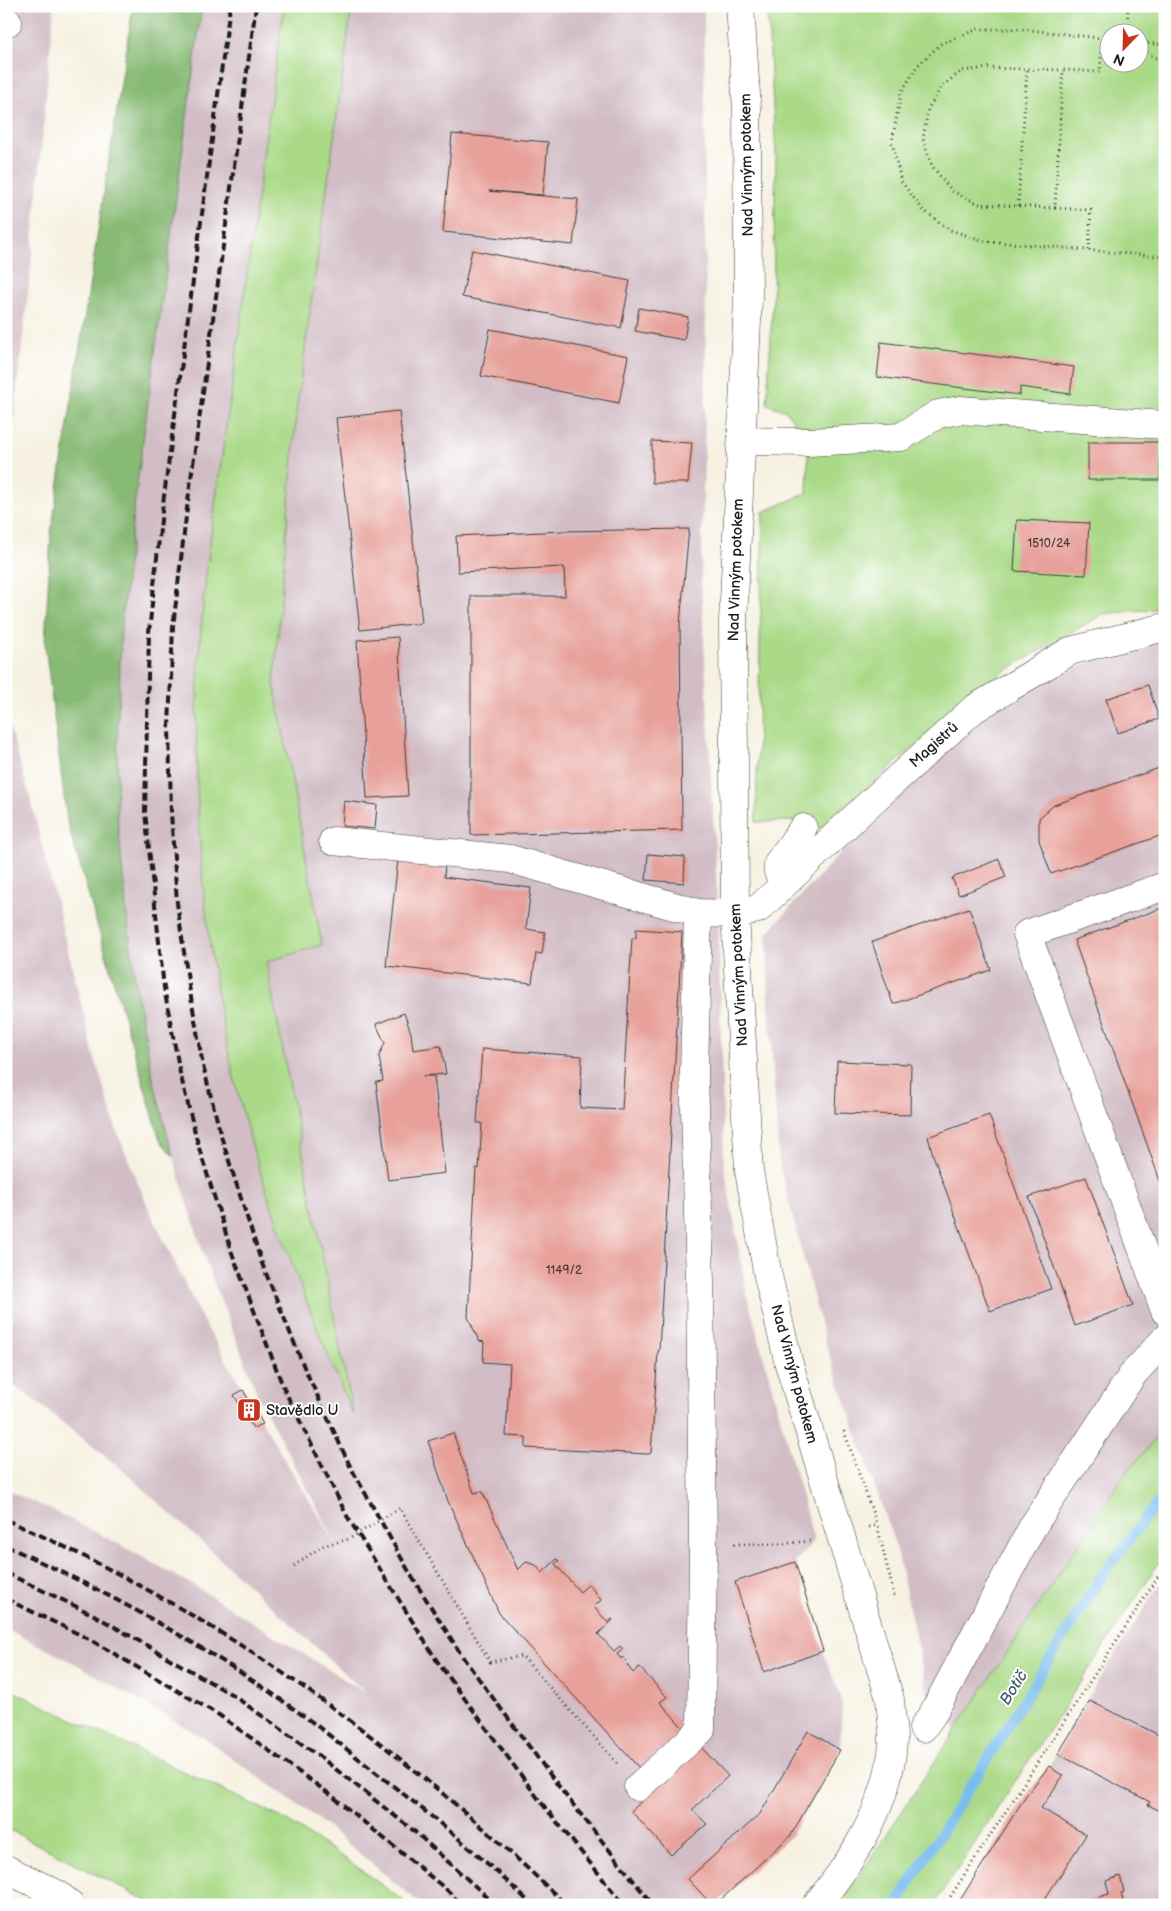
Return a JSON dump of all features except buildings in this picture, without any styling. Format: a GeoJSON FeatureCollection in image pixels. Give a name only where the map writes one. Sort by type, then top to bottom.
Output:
{"type":"FeatureCollection","features":[{"type":"Feature","properties":{"kind":"street","name":"Nad Vinným potokem"},"geometry":{"type":"LineString","coordinates":[[740,6],[747,109],[748,298],[733,622],[735,914],[749,1172],[768,1276],[789,1364],[890,1698],[893,1741],[887,1778],[874,1812],[857,1848],[832,1886],[816,1905]]}},
{"type":"Feature","properties":{"kind":"street"},"geometry":{"type":"LineString","coordinates":[[742,441],[809,442],[901,437],[938,414],[960,410],[1162,425]]}},
{"type":"Feature","properties":{"kind":"street","name":"Magistrů"},"geometry":{"type":"LineString","coordinates":[[333,841],[510,860],[698,913],[735,914],[758,909],[974,709],[1070,651],[1165,627]]}},
{"type":"Feature","properties":{"kind":"street"},"geometry":{"type":"LineString","coordinates":[[785,883],[778,872],[778,863],[803,828]]}},
{"type":"Feature","properties":{"kind":"street"},"geometry":{"type":"LineString","coordinates":[[1165,886],[1026,934],[1165,1311]]}},
{"type":"Feature","properties":{"kind":"street"},"geometry":{"type":"LineString","coordinates":[[638,1787],[701,1730],[703,1545],[700,1282],[694,1073],[698,913]]}},
{"type":"Feature","properties":{"kind":"street"},"geometry":{"type":"LineString","coordinates":[[923,1728],[932,1715],[1033,1526],[1133,1374],[1165,1339]]}},
{"type":"Feature","properties":{"kind":"street"},"geometry":{"type":"LineString","coordinates":[[6,1869],[57,1894],[72,1905]]}},
{"type":"Feature","properties":{"kind":"path"},"geometry":{"type":"LineString","coordinates":[[1127,22],[1128,6]]}},
{"type":"Feature","properties":{"kind":"path"},"geometry":{"type":"LineString","coordinates":[[1098,39],[1021,29],[978,29],[941,44],[917,66],[901,93],[892,142],[901,181],[923,210],[950,230],[984,241],[1165,257]]}},
{"type":"Feature","properties":{"kind":"path"},"geometry":{"type":"LineString","coordinates":[[1148,43],[1165,45]]}},
{"type":"Feature","properties":{"kind":"path"},"geometry":{"type":"LineString","coordinates":[[1148,53],[1165,63]]}},
{"type":"Feature","properties":{"kind":"path"},"geometry":{"type":"LineString","coordinates":[[1089,250],[1091,210],[979,204],[952,191],[932,166],[923,139],[928,109],[942,86],[962,72],[988,68],[1098,72]]}},
{"type":"Feature","properties":{"kind":"path"},"geometry":{"type":"LineString","coordinates":[[1018,206],[1027,69]]}},
{"type":"Feature","properties":{"kind":"path"},"geometry":{"type":"LineString","coordinates":[[1055,208],[1063,70]]}},
{"type":"Feature","properties":{"kind":"path"},"geometry":{"type":"LineString","coordinates":[[842,1424],[877,1525]]}},
{"type":"Feature","properties":{"kind":"path"},"geometry":{"type":"LineString","coordinates":[[294,1566],[322,1546],[350,1539],[400,1508],[490,1662],[522,1656],[638,1787]]}},
{"type":"Feature","properties":{"kind":"path"},"geometry":{"type":"LineString","coordinates":[[703,1545],[781,1544],[814,1541]]}},
{"type":"Feature","properties":{"kind":"path"},"geometry":{"type":"LineString","coordinates":[[945,1905],[1165,1566]]}},
{"type":"Feature","properties":{"kind":"shaded area"},"geometry":{"type":"Polygon","coordinates":[[[6,6],[54,6],[30,276],[6,485],[6,6]]]}},
{"type":"Feature","properties":{"kind":"shaded area"},"geometry":{"type":"Polygon","coordinates":[[[202,6],[284,6],[215,511],[201,629],[197,727],[198,811],[205,900],[215,976],[230,1061],[248,1132],[287,1252],[352,1412],[266,962],[322,945],[274,683],[297,406],[352,6],[704,6],[706,369],[701,582],[718,914],[724,1164],[747,1296],[814,1541],[795,1562],[823,1651],[842,1702],[840,1750],[791,1835],[715,1905],[422,1905],[315,1817],[204,1738],[76,1664],[6,1629],[6,1490],[52,1510],[193,1585],[366,1693],[124,1471],[29,1396],[6,1381],[6,715],[30,797],[93,1052],[117,1132],[148,1207],[202,1319],[338,1547],[259,1398],[206,1262],[173,1156],[153,1079],[137,993],[117,813],[121,630],[134,507],[202,6]]]}},
{"type":"Feature","properties":{"kind":"shaded area"},"geometry":{"type":"Polygon","coordinates":[[[1165,636],[1165,1428],[1125,1474],[957,1728],[932,1715],[897,1550],[826,1345],[779,1163],[769,1006],[767,933],[882,807],[931,758],[1012,696],[1098,658],[1165,636]]]}},
{"type":"Feature","properties":{"kind":"shaded area"},"geometry":{"type":"Polygon","coordinates":[[[1165,1576],[1165,1905],[957,1905],[1025,1797],[1049,1766],[1095,1686],[1165,1576]]]}},
{"type":"Feature","properties":{"kind":"green space"},"geometry":{"type":"Polygon","coordinates":[[[133,6],[202,6],[134,507],[121,630],[118,726],[117,813],[127,916],[137,993],[153,1079],[173,1156],[160,1140],[67,821],[45,644],[51,533],[133,6]]]}},
{"type":"Feature","properties":{"kind":"green space"},"geometry":{"type":"Polygon","coordinates":[[[284,6],[352,6],[297,406],[274,683],[322,945],[266,962],[353,1415],[300,1285],[268,1196],[241,1106],[230,1060],[211,954],[200,846],[197,792],[198,683],[207,568],[284,6]]]}},
{"type":"Feature","properties":{"kind":"green space"},"geometry":{"type":"Polygon","coordinates":[[[767,6],[1165,6],[1165,608],[1103,614],[998,675],[813,834],[793,821],[756,822],[763,512],[807,493],[809,430],[797,426],[786,411],[767,404],[773,296],[776,156],[767,6]]]}},
{"type":"Feature","properties":{"kind":"green space"},"geometry":{"type":"Polygon","coordinates":[[[1165,1428],[1165,1567],[1158,1564],[934,1905],[840,1905],[1125,1474],[1165,1428]]]}},
{"type":"Feature","properties":{"kind":"green space"},"geometry":{"type":"Polygon","coordinates":[[[6,1688],[282,1818],[346,1859],[409,1905],[155,1905],[6,1828],[6,1688]]]}},
{"type":"Feature","properties":{"kind":"waterway","name":"Botič"},"geometry":{"type":"LineString","coordinates":[[896,1905],[1105,1571],[1165,1493]]}},
{"type":"Feature","properties":{"kind":"railway"},"geometry":{"type":"LineString","coordinates":[[230,6],[162,511],[149,632],[145,812],[164,988],[180,1073],[199,1148],[232,1253],[284,1389],[347,1516],[437,1661],[540,1801],[624,1905]]}},
{"type":"Feature","properties":{"kind":"railway"},"geometry":{"type":"LineString","coordinates":[[256,6],[187,508],[173,627],[169,727],[171,812],[177,903],[203,1066],[222,1139],[261,1261],[304,1367],[350,1466],[412,1577],[464,1659],[563,1792],[653,1905]]}},
{"type":"Feature","properties":{"kind":"railway"},"geometry":{"type":"LineString","coordinates":[[6,1520],[83,1556],[158,1596],[232,1640],[303,1687],[372,1737],[439,1791],[504,1847],[566,1905]]}},
{"type":"Feature","properties":{"kind":"railway"},"geometry":{"type":"LineString","coordinates":[[6,1546],[123,1603],[199,1647],[273,1694],[317,1726],[438,1822],[532,1905]]}},
{"type":"Feature","properties":{"kind":"railway"},"geometry":{"type":"LineString","coordinates":[[6,1573],[94,1615],[231,1694],[319,1756],[414,1831],[496,1905]]}},
{"type":"Feature","properties":{"kind":"railway"},"geometry":{"type":"LineString","coordinates":[[6,1599],[89,1639],[219,1715],[331,1795],[447,1890],[462,1905]]}},
{"type":"Feature","properties":{"kind":"place","name":"Stavědlo U"},"geometry":{"type":"Point","coordinates":[249,1410]}}]}
